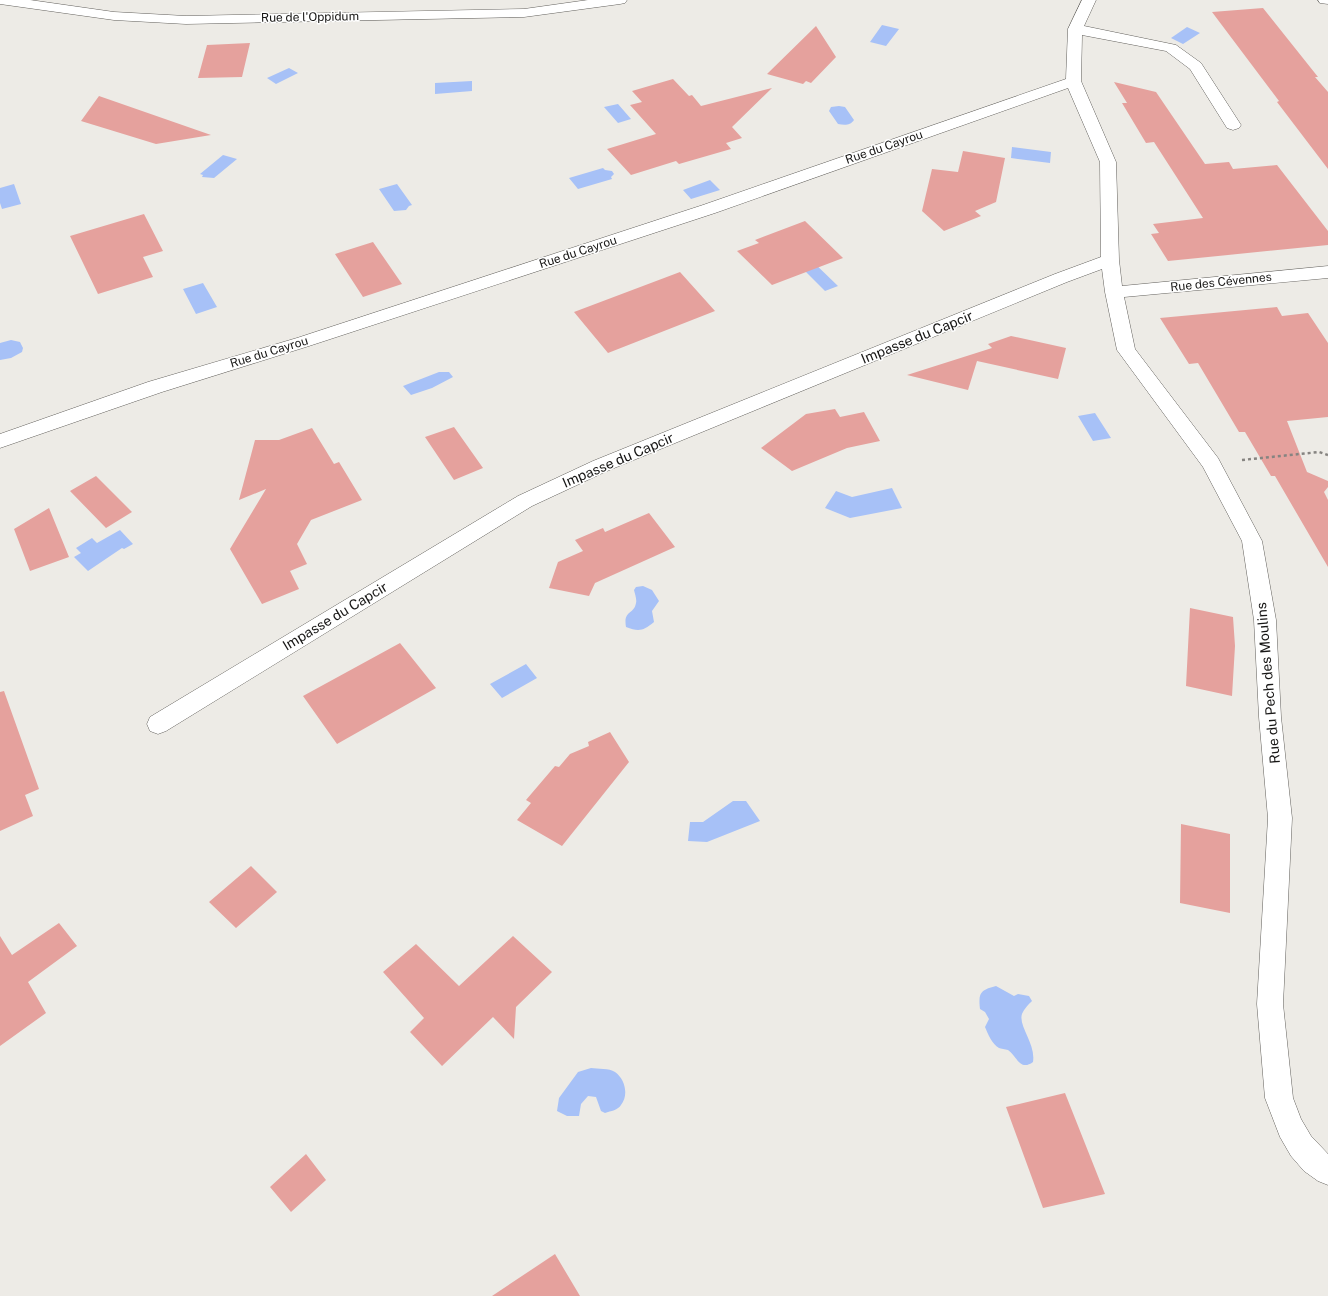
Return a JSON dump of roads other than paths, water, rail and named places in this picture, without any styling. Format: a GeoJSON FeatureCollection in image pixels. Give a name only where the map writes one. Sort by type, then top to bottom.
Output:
{"type":"FeatureCollection","features":[{"type":"Feature","properties":{"kind":"street","name":"Rue de l'Oppidum"},"geometry":{"type":"LineString","coordinates":[[0,0],[114,16],[186,20],[524,13],[620,0]]}},
{"type":"Feature","properties":{"kind":"street"},"geometry":{"type":"LineString","coordinates":[[1073,81],[1075,29],[1089,0]]}},
{"type":"Feature","properties":{"kind":"street"},"geometry":{"type":"LineString","coordinates":[[1075,29],[1171,48],[1196,66],[1233,125]]}},
{"type":"Feature","properties":{"kind":"street","name":"Rue du Pech des Moulins"},"geometry":{"type":"LineString","coordinates":[[1073,81],[1108,162],[1110,260],[1114,292],[1126,350],[1211,463],[1252,541],[1265,620],[1270,717],[1280,818],[1270,1004],[1279,1098],[1290,1127],[1301,1146],[1314,1161],[1328,1171]]}},
{"type":"Feature","properties":{"kind":"street","name":"Rue du Cayrou"},"geometry":{"type":"LineString","coordinates":[[0,441],[155,387],[311,340],[709,209],[1073,81]]}},
{"type":"Feature","properties":{"kind":"street","name":"Impasse du Capcir"},"geometry":{"type":"LineString","coordinates":[[158,724],[525,501],[600,466],[1061,278],[1110,260]]}},
{"type":"Feature","properties":{"kind":"street","name":"Rue des Cévennes"},"geometry":{"type":"LineString","coordinates":[[1114,292],[1328,272]]}},
{"type":"Feature","properties":{"kind":"water"},"geometry":{"type":"Polygon","coordinates":[[[882,25],[899,29],[886,46],[870,42],[882,25]]]}},
{"type":"Feature","properties":{"kind":"water"},"geometry":{"type":"Polygon","coordinates":[[[1187,27],[1200,33],[1183,44],[1171,38],[1187,27]]]}},
{"type":"Feature","properties":{"kind":"water"},"geometry":{"type":"Polygon","coordinates":[[[289,68],[298,73],[276,84],[267,78],[289,68]]]}},
{"type":"Feature","properties":{"kind":"water"},"geometry":{"type":"Polygon","coordinates":[[[472,81],[472,91],[435,94],[435,83],[472,81]]]}},
{"type":"Feature","properties":{"kind":"water"},"geometry":{"type":"Polygon","coordinates":[[[618,104],[631,119],[618,123],[604,107],[618,104]]]}},
{"type":"Feature","properties":{"kind":"water"},"geometry":{"type":"Polygon","coordinates":[[[831,107],[845,107],[854,120],[851,123],[845,125],[838,124],[829,111],[831,107]]]}},
{"type":"Feature","properties":{"kind":"water"},"geometry":{"type":"Polygon","coordinates":[[[1012,147],[1051,152],[1050,163],[1011,158],[1012,147]]]}},
{"type":"Feature","properties":{"kind":"water"},"geometry":{"type":"Polygon","coordinates":[[[223,155],[237,159],[214,178],[202,177],[203,175],[200,174],[223,155]]]}},
{"type":"Feature","properties":{"kind":"water"},"geometry":{"type":"Polygon","coordinates":[[[603,168],[605,170],[612,171],[614,174],[611,177],[612,179],[578,189],[569,178],[603,168]]]}},
{"type":"Feature","properties":{"kind":"water"},"geometry":{"type":"Polygon","coordinates":[[[710,180],[720,190],[691,199],[683,190],[710,180]]]}},
{"type":"Feature","properties":{"kind":"water"},"geometry":{"type":"Polygon","coordinates":[[[14,184],[21,204],[2,209],[0,203],[0,188],[14,184]]]}},
{"type":"Feature","properties":{"kind":"water"},"geometry":{"type":"Polygon","coordinates":[[[397,184],[412,205],[406,210],[394,211],[379,189],[397,184]]]}},
{"type":"Feature","properties":{"kind":"water"},"geometry":{"type":"Polygon","coordinates":[[[809,258],[838,286],[825,291],[797,263],[809,258]]]}},
{"type":"Feature","properties":{"kind":"water"},"geometry":{"type":"Polygon","coordinates":[[[203,283],[217,307],[196,314],[183,289],[203,283]]]}},
{"type":"Feature","properties":{"kind":"water"},"geometry":{"type":"Polygon","coordinates":[[[11,340],[20,342],[23,348],[22,352],[11,358],[0,360],[0,343],[11,340]]]}},
{"type":"Feature","properties":{"kind":"water"},"geometry":{"type":"Polygon","coordinates":[[[439,372],[449,372],[453,377],[432,388],[411,395],[403,386],[439,372]]]}},
{"type":"Feature","properties":{"kind":"water"},"geometry":{"type":"Polygon","coordinates":[[[1095,413],[1111,438],[1093,441],[1078,416],[1095,413]]]}},
{"type":"Feature","properties":{"kind":"water"},"geometry":{"type":"Polygon","coordinates":[[[892,488],[902,508],[850,518],[825,508],[836,491],[852,497],[892,488]]]}},
{"type":"Feature","properties":{"kind":"water"},"geometry":{"type":"Polygon","coordinates":[[[120,530],[133,544],[124,549],[122,548],[88,571],[74,557],[81,553],[76,548],[92,538],[97,543],[120,530]]]}},
{"type":"Feature","properties":{"kind":"water"},"geometry":{"type":"Polygon","coordinates":[[[643,586],[652,590],[659,601],[652,611],[654,622],[644,629],[634,630],[626,627],[625,622],[627,615],[635,607],[636,599],[634,590],[636,587],[643,586]]]}},
{"type":"Feature","properties":{"kind":"water"},"geometry":{"type":"Polygon","coordinates":[[[526,664],[537,678],[502,698],[490,684],[526,664]]]}},
{"type":"Feature","properties":{"kind":"water"},"geometry":{"type":"Polygon","coordinates":[[[733,801],[746,801],[760,821],[707,842],[688,841],[690,822],[703,822],[733,801]]]}},
{"type":"Feature","properties":{"kind":"water"},"geometry":{"type":"Polygon","coordinates":[[[996,986],[1014,996],[1018,994],[1029,996],[1032,1001],[1023,1012],[1021,1019],[1032,1049],[1033,1062],[1029,1065],[1021,1064],[1011,1052],[1000,1048],[990,1039],[985,1027],[989,1019],[985,1012],[980,1009],[980,995],[987,989],[996,986]]]}},
{"type":"Feature","properties":{"kind":"water"},"geometry":{"type":"Polygon","coordinates":[[[591,1068],[613,1071],[621,1079],[625,1087],[625,1097],[620,1107],[605,1113],[601,1111],[596,1097],[588,1096],[581,1104],[579,1116],[567,1116],[557,1111],[559,1098],[578,1072],[591,1068]]]}}]}
